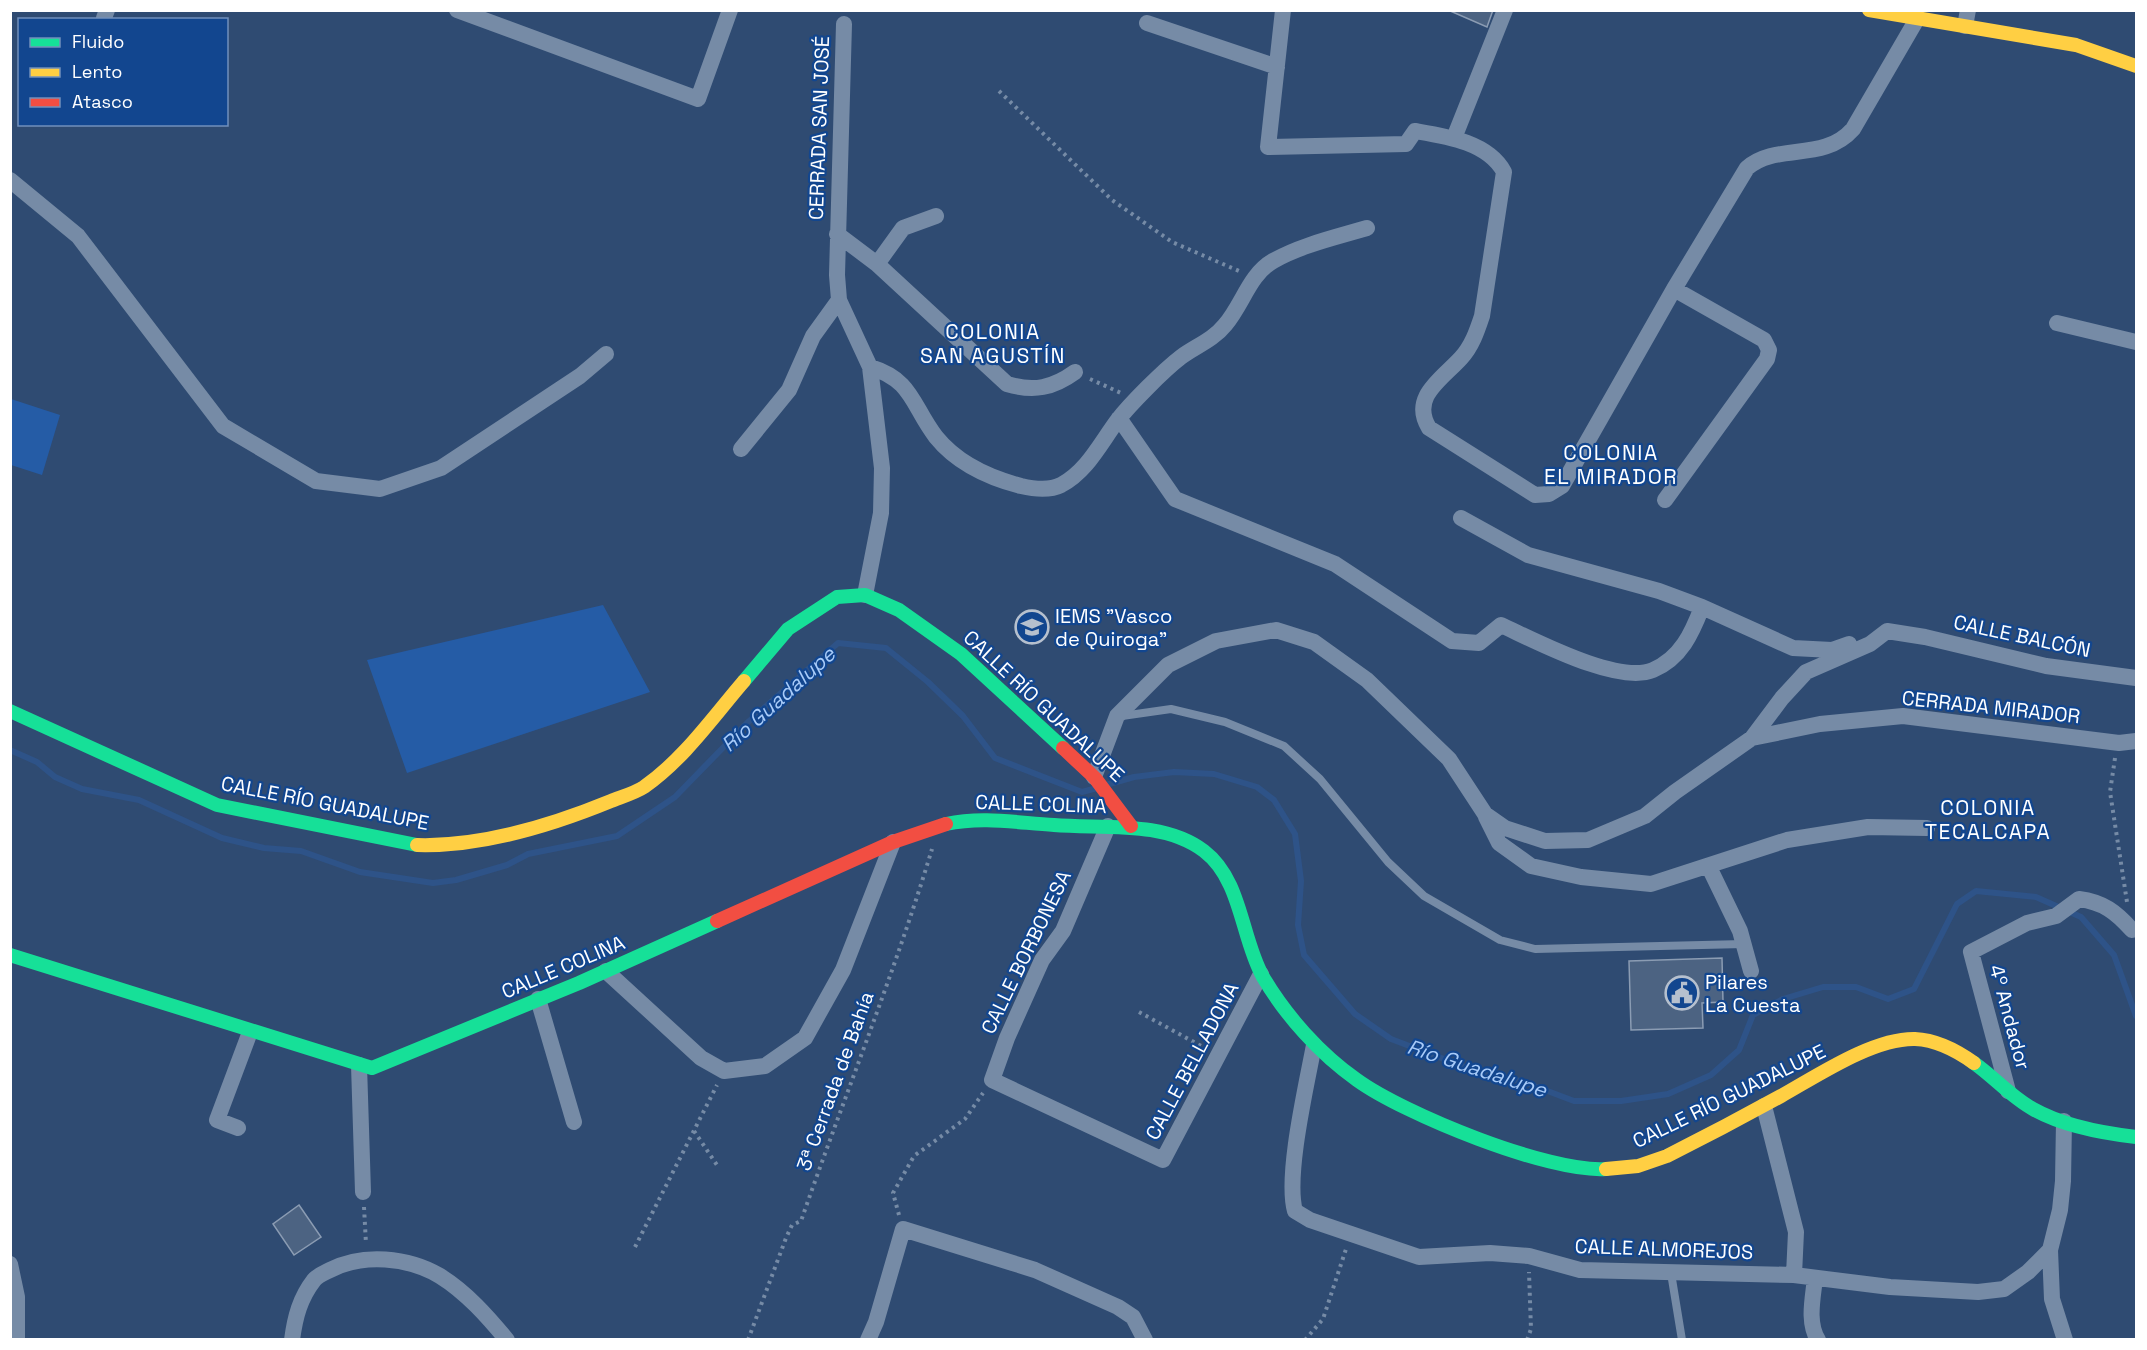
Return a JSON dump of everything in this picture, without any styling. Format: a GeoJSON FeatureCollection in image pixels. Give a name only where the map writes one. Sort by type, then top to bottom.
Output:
{"type":"FeatureCollection","features":[{"type":"Feature","properties":{"kind":"street"},"geometry":{"type":"LineString","coordinates":[[457,10],[698,99],[730,10]]}},
{"type":"Feature","properties":{"kind":"street"},"geometry":{"type":"LineString","coordinates":[[1283,10],[1268,147],[1406,144],[1415,131],[1454,138],[1493,157],[1504,172],[1482,316],[1475,337],[1462,358],[1434,383],[1423,404],[1424,419],[1429,428],[1535,495],[1549,494],[1562,486],[1674,289],[1747,168],[1763,159],[1830,147],[1844,140],[1853,129],[1917,19]]}},
{"type":"Feature","properties":{"kind":"street"},"geometry":{"type":"LineString","coordinates":[[1454,138],[1505,10]]}},
{"type":"Feature","properties":{"kind":"street"},"geometry":{"type":"LineString","coordinates":[[1869,10],[1917,19],[1966,18],[2076,45],[2136,66]]}},
{"type":"Feature","properties":{"kind":"street"},"geometry":{"type":"LineString","coordinates":[[1147,23],[1277,67]]}},
{"type":"Feature","properties":{"kind":"street","name":"CERRADA SAN JOSÉ"},"geometry":{"type":"LineString","coordinates":[[839,300],[837,234],[844,24]]}},
{"type":"Feature","properties":{"kind":"street"},"geometry":{"type":"LineString","coordinates":[[10,180],[78,236],[223,426],[316,481],[380,489],[441,468],[579,376],[606,354]]}},
{"type":"Feature","properties":{"kind":"street"},"geometry":{"type":"LineString","coordinates":[[877,264],[903,228],[936,216]]}},
{"type":"Feature","properties":{"kind":"street"},"geometry":{"type":"LineString","coordinates":[[870,367],[887,372],[901,381],[937,438],[975,470],[1040,489],[1060,486],[1084,469],[1119,418],[1181,357],[1225,327],[1242,302],[1254,277],[1274,261],[1368,228]]}},
{"type":"Feature","properties":{"kind":"street"},"geometry":{"type":"LineString","coordinates":[[837,234],[877,264],[1007,384],[1024,389],[1046,388],[1075,372]]}},
{"type":"Feature","properties":{"kind":"street"},"geometry":{"type":"LineString","coordinates":[[1665,500],[1767,359],[1769,350],[1764,340],[1674,289]]}},
{"type":"Feature","properties":{"kind":"street"},"geometry":{"type":"LineString","coordinates":[[741,449],[789,390],[813,336],[839,300],[870,367],[882,468],[881,501],[865,595]]}},
{"type":"Feature","properties":{"kind":"street"},"geometry":{"type":"LineString","coordinates":[[2057,323],[2136,342]]}},
{"type":"Feature","properties":{"kind":"street"},"geometry":{"type":"LineString","coordinates":[[1119,418],[1174,499],[1335,564],[1452,642],[1479,644],[1501,625],[1569,657],[1618,671],[1651,671],[1671,660],[1683,647],[1692,633],[1702,607]]}},
{"type":"Feature","properties":{"kind":"street"},"geometry":{"type":"LineString","coordinates":[[1461,518],[1528,555],[1659,591],[1702,607],[1793,648],[1832,650],[1893,632]]}},
{"type":"Feature","properties":{"kind":"street","name":"CALLE RÍO GUADALUPE"},"geometry":{"type":"LineString","coordinates":[[10,711],[217,805],[411,845],[449,846],[506,835],[592,808],[643,788],[678,758],[788,629],[837,597],[865,595],[899,609],[961,654],[1095,778],[1111,796],[1131,826],[1187,841],[1209,854],[1223,870],[1261,974],[1314,1045],[1369,1088],[1521,1156],[1598,1171],[1630,1168],[1671,1154],[1764,1106],[1814,1076],[1897,1040],[1918,1039],[1943,1046],[1973,1062],[2035,1110],[2064,1121],[2136,1137]]}},
{"type":"Feature","properties":{"kind":"street"},"geometry":{"type":"LineString","coordinates":[[1095,778],[1117,716],[1168,665],[1216,641],[1276,630],[1314,642],[1367,681],[1449,759],[1485,814],[1499,843],[1531,866],[1581,877],[1652,884],[1787,840],[1869,827],[1927,828]]}},
{"type":"Feature","properties":{"kind":"street"},"geometry":{"type":"LineString","coordinates":[[1485,814],[1505,828],[1545,841],[1588,840],[1645,816],[1752,738],[1782,698],[1806,672],[1893,632]]}},
{"type":"Feature","properties":{"kind":"street","name":"CALLE BALCÓN"},"geometry":{"type":"LineString","coordinates":[[1893,632],[2046,666],[2136,678]]}},
{"type":"Feature","properties":{"kind":"street","name":"CERRADA MIRADOR"},"geometry":{"type":"LineString","coordinates":[[1752,738],[1820,724],[1903,716],[2119,742],[2136,741]]}},
{"type":"Feature","properties":{"kind":"street","name":"CALLE COLINA"},"geometry":{"type":"LineString","coordinates":[[10,955],[250,1032],[372,1068],[606,971],[893,842],[939,826],[981,819],[1061,826],[1131,826]]}},
{"type":"Feature","properties":{"kind":"street","name":"CALLE BORBONESA"},"geometry":{"type":"LineString","coordinates":[[992,1080],[1007,1038],[1042,960],[1063,931],[1108,826]]}},
{"type":"Feature","properties":{"kind":"street"},"geometry":{"type":"LineString","coordinates":[[606,971],[701,1058],[724,1071],[765,1066],[805,1038],[843,970],[893,842]]}},
{"type":"Feature","properties":{"kind":"street"},"geometry":{"type":"LineString","coordinates":[[1709,867],[1744,944],[1751,971]]}},
{"type":"Feature","properties":{"kind":"street","name":"4º Andador"},"geometry":{"type":"LineString","coordinates":[[2008,1091],[1971,952],[2027,923],[2056,916],[2079,899],[2098,902],[2119,915],[2132,930]]}},
{"type":"Feature","properties":{"kind":"street","name":"CALLE BELLADONA"},"geometry":{"type":"LineString","coordinates":[[992,1080],[1163,1160],[1261,974]]}},
{"type":"Feature","properties":{"kind":"street"},"geometry":{"type":"LineString","coordinates":[[538,999],[574,1122]]}},
{"type":"Feature","properties":{"kind":"street"},"geometry":{"type":"LineString","coordinates":[[238,1128],[217,1120],[250,1032]]}},
{"type":"Feature","properties":{"kind":"street","name":"CALLE ALMOREJOS"},"geometry":{"type":"LineString","coordinates":[[1314,1045],[1294,1165],[1292,1201],[1295,1211],[1302,1216],[1419,1257],[1490,1253],[1529,1256],[1580,1270],[1794,1275],[1890,1287],[1978,1292],[2004,1289],[2028,1272],[2050,1250]]}},
{"type":"Feature","properties":{"kind":"street"},"geometry":{"type":"LineString","coordinates":[[359,1065],[363,1192]]}},
{"type":"Feature","properties":{"kind":"street"},"geometry":{"type":"LineString","coordinates":[[1764,1106],[1796,1232],[1794,1275]]}},
{"type":"Feature","properties":{"kind":"street"},"geometry":{"type":"LineString","coordinates":[[2064,1121],[2062,1191],[2050,1250],[2052,1299],[2065,1340]]}},
{"type":"Feature","properties":{"kind":"street"},"geometry":{"type":"LineString","coordinates":[[868,1340],[876,1323],[903,1228],[1035,1270],[1077,1288],[1118,1307],[1133,1317],[1146,1340]]}},
{"type":"Feature","properties":{"kind":"street"},"geometry":{"type":"LineString","coordinates":[[292,1340],[296,1312],[315,1278],[337,1266],[366,1257],[405,1263],[440,1276],[483,1311],[507,1340]]}},
{"type":"Feature","properties":{"kind":"street"},"geometry":{"type":"LineString","coordinates":[[10,1264],[17,1297],[17,1340]]}},
{"type":"Feature","properties":{"kind":"street"},"geometry":{"type":"LineString","coordinates":[[1815,1278],[1812,1319],[1813,1331],[1818,1340]]}},
{"type":"Feature","properties":{"kind":"lane"},"geometry":{"type":"LineString","coordinates":[[1117,716],[1172,709],[1225,722],[1284,746],[1320,779],[1388,862],[1424,896],[1500,940],[1535,949],[1744,944]]}},
{"type":"Feature","properties":{"kind":"lane"},"geometry":{"type":"LineString","coordinates":[[1671,1273],[1682,1340]]}},
{"type":"Feature","properties":{"kind":"path"},"geometry":{"type":"LineString","coordinates":[[999,91],[1112,200],[1172,242],[1254,277]]}},
{"type":"Feature","properties":{"kind":"path"},"geometry":{"type":"LineString","coordinates":[[1075,372],[1137,401]]}},
{"type":"Feature","properties":{"kind":"path"},"geometry":{"type":"LineString","coordinates":[[2119,742],[2110,792],[2132,930]]}},
{"type":"Feature","properties":{"kind":"path","name":"3ª Cerrada de Bahía"},"geometry":{"type":"LineString","coordinates":[[748,1340],[786,1238],[792,1225],[801,1221],[847,1088],[900,949],[939,826]]}},
{"type":"Feature","properties":{"kind":"path"},"geometry":{"type":"LineString","coordinates":[[1138,1012],[1217,1055]]}},
{"type":"Feature","properties":{"kind":"path"},"geometry":{"type":"LineString","coordinates":[[635,1247],[724,1071]]}},
{"type":"Feature","properties":{"kind":"path"},"geometry":{"type":"LineString","coordinates":[[903,1228],[893,1193],[914,1156],[965,1119],[992,1080]]}},
{"type":"Feature","properties":{"kind":"path"},"geometry":{"type":"LineString","coordinates":[[694,1131],[719,1168]]}},
{"type":"Feature","properties":{"kind":"path"},"geometry":{"type":"LineString","coordinates":[[363,1192],[366,1257]]}},
{"type":"Feature","properties":{"kind":"path"},"geometry":{"type":"LineString","coordinates":[[1305,1340],[1323,1319],[1351,1234]]}},
{"type":"Feature","properties":{"kind":"path"},"geometry":{"type":"LineString","coordinates":[[1527,1340],[1531,1329],[1529,1256]]}},
{"type":"Feature","properties":{"kind":"shaded area"},"geometry":{"type":"Polygon","coordinates":[[[11,399],[60,415],[42,475],[11,465],[11,399]]]}},
{"type":"Feature","properties":{"kind":"shaded area"},"geometry":{"type":"Polygon","coordinates":[[[603,605],[650,692],[407,773],[367,660],[603,605]]]}},
{"type":"Feature","properties":{"kind":"building"},"geometry":{"type":"Polygon","coordinates":[[[1448,10],[1493,10],[1487,27],[1448,10]]]}},
{"type":"Feature","properties":{"kind":"building"},"geometry":{"type":"Polygon","coordinates":[[[1722,958],[1723,1002],[1702,1003],[1703,1028],[1631,1030],[1629,961],[1722,958]]]}},
{"type":"Feature","properties":{"kind":"building"},"geometry":{"type":"Polygon","coordinates":[[[299,1205],[321,1237],[294,1255],[273,1224],[299,1205]]]}},
{"type":"Feature","properties":{"kind":"waterway","name":"Río Guadalupe"},"geometry":{"type":"LineString","coordinates":[[10,750],[37,762],[55,777],[82,789],[139,800],[222,838],[264,848],[301,851],[360,872],[433,883],[456,880],[507,865],[528,854],[617,836],[675,797],[747,723],[838,643],[886,648],[928,682],[963,716],[995,758],[1082,792],[1097,788]]}},
{"type":"Feature","properties":{"kind":"waterway","name":"Río Guadalupe"},"geometry":{"type":"LineString","coordinates":[[1106,785],[1134,777],[1174,772],[1214,774],[1257,787],[1274,800],[1295,834],[1301,881],[1298,925],[1304,955],[1355,1014],[1391,1039],[1481,1073],[1521,1081],[1574,1101],[1621,1101],[1668,1094],[1711,1075],[1739,1050],[1753,1015],[1783,999],[1823,987],[1856,987],[1888,999],[1914,989],[1957,904],[1976,891],[2036,897],[2081,917],[2114,955],[2136,1016]]}},
{"type":"Feature","properties":{"kind":"traffic: fast"},"geometry":{"type":"LineString","coordinates":[[744,681],[788,629],[837,597],[865,595],[899,610],[961,654],[1063,748]]}},
{"type":"Feature","properties":{"kind":"traffic: fast"},"geometry":{"type":"LineString","coordinates":[[10,711],[217,805],[417,845]]}},
{"type":"Feature","properties":{"kind":"traffic: fast"},"geometry":{"type":"LineString","coordinates":[[946,824],[987,820],[1132,828],[1170,834],[1188,841],[1217,863],[1226,877],[1234,893],[1256,962],[1272,992],[1293,1020],[1343,1070],[1379,1094],[1408,1109],[1478,1139],[1550,1162],[1581,1168],[1606,1169]]}},
{"type":"Feature","properties":{"kind":"traffic: fast"},"geometry":{"type":"LineString","coordinates":[[10,955],[372,1068],[579,983],[717,921]]}},
{"type":"Feature","properties":{"kind":"traffic: fast"},"geometry":{"type":"LineString","coordinates":[[1974,1063],[2017,1099],[2045,1115],[2083,1128],[2136,1137]]}},
{"type":"Feature","properties":{"kind":"traffic: slow"},"geometry":{"type":"LineString","coordinates":[[1869,10],[2076,45],[2136,66]]}},
{"type":"Feature","properties":{"kind":"traffic: slow"},"geometry":{"type":"LineString","coordinates":[[417,845],[441,845],[491,839],[516,833],[564,819],[644,787],[685,751],[744,681]]}},
{"type":"Feature","properties":{"kind":"traffic: slow"},"geometry":{"type":"LineString","coordinates":[[1606,1169],[1638,1166],[1667,1156],[1828,1069],[1881,1045],[1899,1040],[1931,1041],[1946,1046],[1974,1063]]}},
{"type":"Feature","properties":{"kind":"traffic: jam"},"geometry":{"type":"LineString","coordinates":[[1063,748],[1095,778],[1131,826]]}},
{"type":"Feature","properties":{"kind":"traffic: jam"},"geometry":{"type":"LineString","coordinates":[[717,921],[893,842],[946,824]]}},
{"type":"Feature","properties":{"kind":"place","name":"IEMS \"Vasco de Quiroga\""},"geometry":{"type":"Point","coordinates":[1032,627]}},
{"type":"Feature","properties":{"kind":"place","name":"Pilares La Cuesta"},"geometry":{"type":"Point","coordinates":[1682,993]}},
{"type":"Feature","properties":{"kind":"district","name":"COLONIA SAN AGUSTÍN"},"geometry":{"type":"Point","coordinates":[993,343]}},
{"type":"Feature","properties":{"kind":"district","name":"COLONIA EL MIRADOR"},"geometry":{"type":"Point","coordinates":[1611,464]}},
{"type":"Feature","properties":{"kind":"district","name":"COLONIA TECALCAPA"},"geometry":{"type":"Point","coordinates":[1988,819]}}]}
